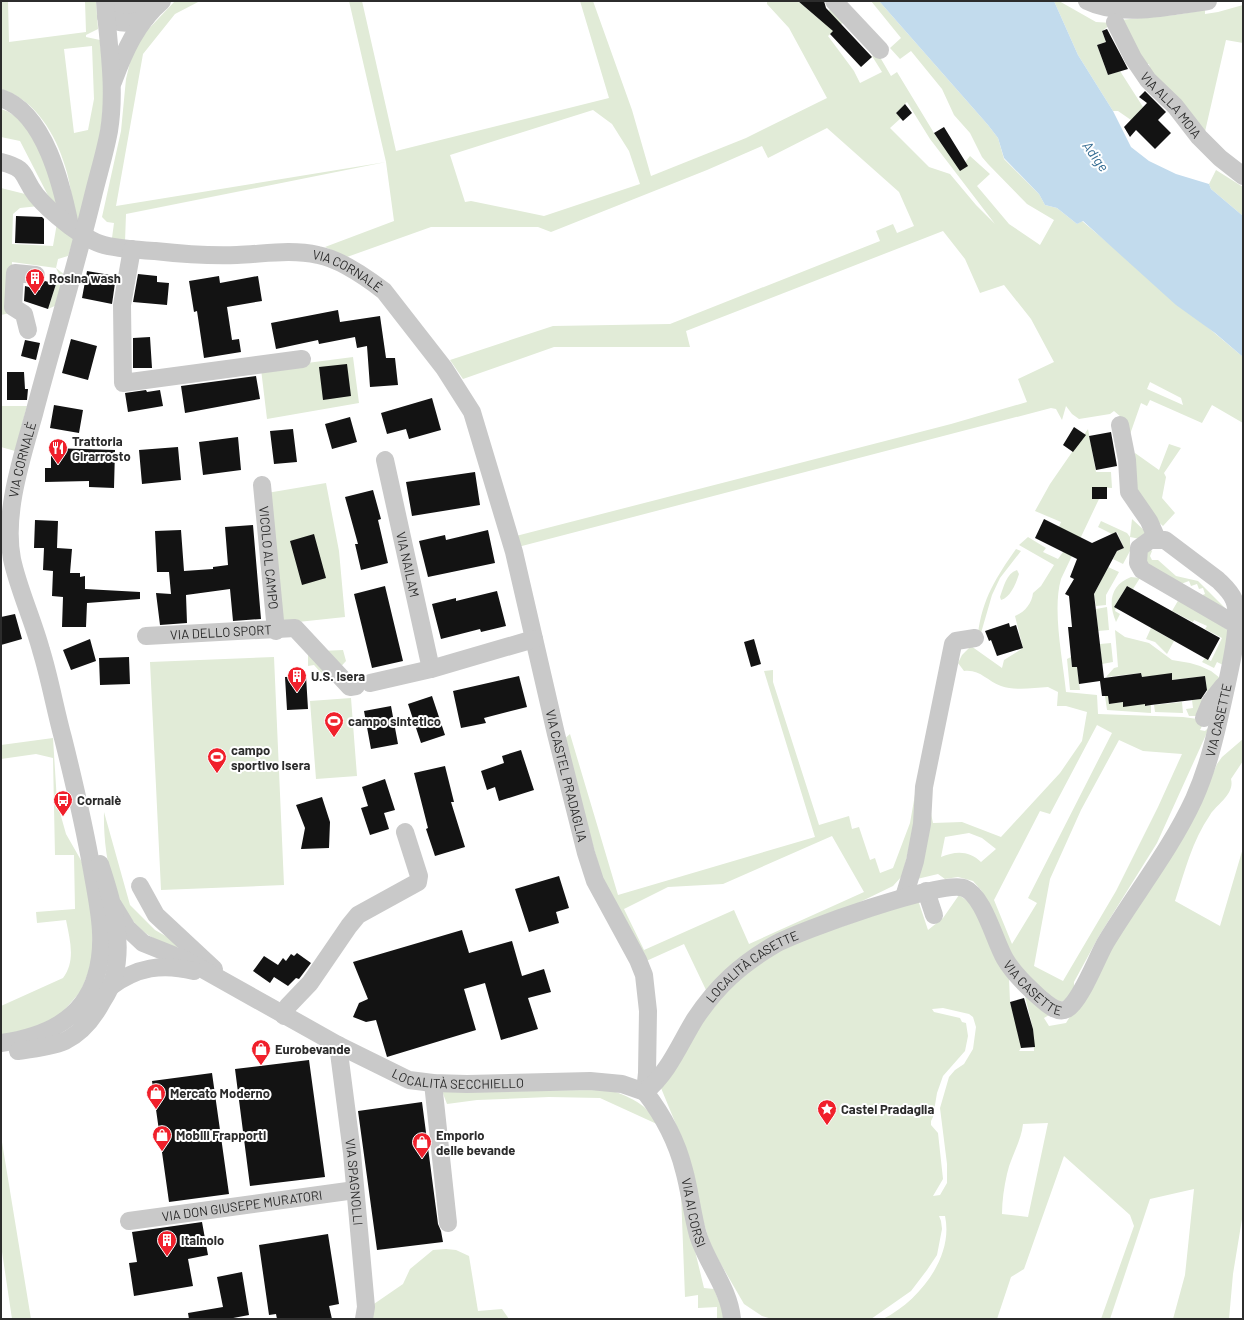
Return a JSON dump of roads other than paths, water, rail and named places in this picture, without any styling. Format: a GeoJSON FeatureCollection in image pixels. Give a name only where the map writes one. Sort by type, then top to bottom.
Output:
{"type":"FeatureCollection","features":[{"type":"Feature","properties":{"kind":"street"},"geometry":{"type":"LineString","coordinates":[[106,6],[117,23],[134,22],[149,9],[162,1]]}},
{"type":"Feature","properties":{"kind":"street"},"geometry":{"type":"LineString","coordinates":[[834,1],[880,50]]}},
{"type":"Feature","properties":{"kind":"street"},"geometry":{"type":"LineString","coordinates":[[1087,1],[1111,9],[1126,10],[1208,1]]}},
{"type":"Feature","properties":{"kind":"street"},"geometry":{"type":"LineString","coordinates":[[77,230],[109,131],[111,88],[106,6]]}},
{"type":"Feature","properties":{"kind":"street"},"geometry":{"type":"LineString","coordinates":[[111,88],[123,55],[149,9]]}},
{"type":"Feature","properties":{"kind":"street","name":"VIA ALLA MOIA"},"geometry":{"type":"LineString","coordinates":[[1115,22],[1132,58],[1148,80],[1175,106],[1199,137],[1220,158],[1243,176]]}},
{"type":"Feature","properties":{"kind":"street"},"geometry":{"type":"LineString","coordinates":[[1,98],[12,103],[23,112],[38,132],[51,158],[77,230]]}},
{"type":"Feature","properties":{"kind":"street"},"geometry":{"type":"LineString","coordinates":[[1,162],[15,165],[20,170],[36,195],[52,212],[77,230]]}},
{"type":"Feature","properties":{"kind":"street","name":"VIA CORNALÈ"},"geometry":{"type":"LineString","coordinates":[[81,811],[42,650],[12,558],[11,518],[16,483],[58,322],[77,230],[103,245],[132,249],[205,256],[300,252],[331,259],[370,280],[384,291],[458,388],[472,412],[481,438]]}},
{"type":"Feature","properties":{"kind":"street"},"geometry":{"type":"LineString","coordinates":[[132,249],[122,306],[123,383],[302,359]]}},
{"type":"Feature","properties":{"kind":"street"},"geometry":{"type":"LineString","coordinates":[[28,330],[24,314],[13,307],[15,273],[36,275]]}},
{"type":"Feature","properties":{"kind":"street"},"geometry":{"type":"LineString","coordinates":[[1120,425],[1127,460],[1130,492],[1149,521],[1157,539],[1150,540],[1139,548],[1138,563],[1142,570],[1236,624]]}},
{"type":"Feature","properties":{"kind":"street","name":"VIA CASTEL PRADAGLIA"},"geometry":{"type":"LineString","coordinates":[[481,438],[514,552],[578,822],[595,881],[638,960],[644,975],[648,1011],[647,1073],[650,1098]]}},
{"type":"Feature","properties":{"kind":"street","name":"VIA NAILAM"},"geometry":{"type":"LineString","coordinates":[[386,460],[431,669]]}},
{"type":"Feature","properties":{"kind":"street","name":"VICOLO AL CAMPO"},"geometry":{"type":"LineString","coordinates":[[262,485],[276,631]]}},
{"type":"Feature","properties":{"kind":"street","name":"VIA CASETTE"},"geometry":{"type":"LineString","coordinates":[[904,897],[926,890],[950,886],[963,887],[974,895],[1005,960],[1019,978],[1048,1005],[1062,1011],[1069,1008],[1080,994],[1104,944],[1177,832],[1193,800],[1215,741],[1233,656],[1236,606],[1238,599],[1218,580],[1165,540],[1157,539]]}},
{"type":"Feature","properties":{"kind":"street","name":"VIA DELLO SPORT"},"geometry":{"type":"LineString","coordinates":[[146,636],[276,631],[295,628],[350,687],[431,669]]}},
{"type":"Feature","properties":{"kind":"street"},"geometry":{"type":"LineString","coordinates":[[904,897],[915,861],[922,824],[924,787],[953,644],[956,641],[975,638]]}},
{"type":"Feature","properties":{"kind":"street"},"geometry":{"type":"LineString","coordinates":[[431,669],[534,639]]}},
{"type":"Feature","properties":{"kind":"street"},"geometry":{"type":"LineString","coordinates":[[1204,718],[1214,696],[1227,681]]}},
{"type":"Feature","properties":{"kind":"street"},"geometry":{"type":"LineString","coordinates":[[3,1048],[34,1037],[58,1026],[77,1009],[91,989],[114,978],[117,933],[113,906],[81,811]]}},
{"type":"Feature","properties":{"kind":"street"},"geometry":{"type":"LineString","coordinates":[[81,811],[102,934],[101,951],[103,982]]}},
{"type":"Feature","properties":{"kind":"street"},"geometry":{"type":"LineString","coordinates":[[284,1016],[288,1006],[310,983],[358,915],[418,882],[419,876],[406,832]]}},
{"type":"Feature","properties":{"kind":"street"},"geometry":{"type":"LineString","coordinates":[[140,886],[156,915],[206,960],[224,980]]}},
{"type":"Feature","properties":{"kind":"street"},"geometry":{"type":"LineString","coordinates":[[926,890],[934,915]]}},
{"type":"Feature","properties":{"kind":"street","name":"LOCALITÀ CASETTE"},"geometry":{"type":"LineString","coordinates":[[650,1098],[694,1020],[717,988],[743,965],[778,943],[871,907],[904,897]]}},
{"type":"Feature","properties":{"kind":"street","name":"LOCALITÀ SECCHIELLO"},"geometry":{"type":"LineString","coordinates":[[113,906],[134,936],[148,945],[188,961],[224,980],[284,1016],[338,1045],[409,1080],[433,1083],[590,1080],[622,1084],[650,1098]]}},
{"type":"Feature","properties":{"kind":"street","name":"LOCALITÀ SECCHIELLO"},"geometry":{"type":"LineString","coordinates":[[102,934],[108,946],[123,960],[154,967],[187,969],[210,974],[224,980]]}},
{"type":"Feature","properties":{"kind":"street"},"geometry":{"type":"LineString","coordinates":[[116,954],[129,948],[148,945]]}},
{"type":"Feature","properties":{"kind":"street","name":"LOCALITÀ SECCHIELLO"},"geometry":{"type":"LineString","coordinates":[[103,982],[154,967]]}},
{"type":"Feature","properties":{"kind":"street","name":"VIA SPAGNOLLI"},"geometry":{"type":"LineString","coordinates":[[338,1045],[355,1190],[366,1307],[364,1319]]}},
{"type":"Feature","properties":{"kind":"street"},"geometry":{"type":"LineString","coordinates":[[433,1083],[448,1223]]}},
{"type":"Feature","properties":{"kind":"street","name":"VIA AI CORSI"},"geometry":{"type":"LineString","coordinates":[[650,1098],[674,1140],[684,1169],[698,1235],[712,1266],[727,1293],[732,1319]]}},
{"type":"Feature","properties":{"kind":"street","name":"VIA DON GIUSEPE MURATORI"},"geometry":{"type":"LineString","coordinates":[[129,1221],[355,1190]]}},
{"type":"Feature","properties":{"kind":"water","name":"Adige"},"geometry":{"type":"Polygon","coordinates":[[[879,1],[1054,1],[1078,55],[1113,111],[1131,147],[1149,161],[1176,174],[1209,184],[1211,189],[1243,216],[1243,357],[1215,333],[1176,305],[1083,221],[1077,224],[1057,208],[1045,205],[1039,194],[1004,158],[998,138],[988,125],[879,1]]]}},
{"type":"Feature","properties":{"kind":"place","name":"Rosina wash"},"geometry":{"type":"Point","coordinates":[35,295]}},
{"type":"Feature","properties":{"kind":"place","name":"Trattoria Girarrosto"},"geometry":{"type":"Point","coordinates":[58,465]}},
{"type":"Feature","properties":{"kind":"place","name":"U.S. Isera"},"geometry":{"type":"Point","coordinates":[297,693]}},
{"type":"Feature","properties":{"kind":"place","name":"campo sintetico"},"geometry":{"type":"Point","coordinates":[334,738]}},
{"type":"Feature","properties":{"kind":"place","name":"campo sportivo Isera"},"geometry":{"type":"Point","coordinates":[217,774]}},
{"type":"Feature","properties":{"kind":"place","name":"Cornalè"},"geometry":{"type":"Point","coordinates":[63,817]}},
{"type":"Feature","properties":{"kind":"place","name":"Eurobevande"},"geometry":{"type":"Point","coordinates":[261,1066]}},
{"type":"Feature","properties":{"kind":"place","name":"Mercato Moderno"},"geometry":{"type":"Point","coordinates":[156,1110]}},
{"type":"Feature","properties":{"kind":"place","name":"Castel Pradaglia"},"geometry":{"type":"Point","coordinates":[827,1126]}},
{"type":"Feature","properties":{"kind":"place","name":"Mobili Frapporti"},"geometry":{"type":"Point","coordinates":[162,1152]}},
{"type":"Feature","properties":{"kind":"place","name":"Emporio delle bevande"},"geometry":{"type":"Point","coordinates":[422,1159]}},
{"type":"Feature","properties":{"kind":"place","name":"Italnolo"},"geometry":{"type":"Point","coordinates":[167,1257]}}]}
